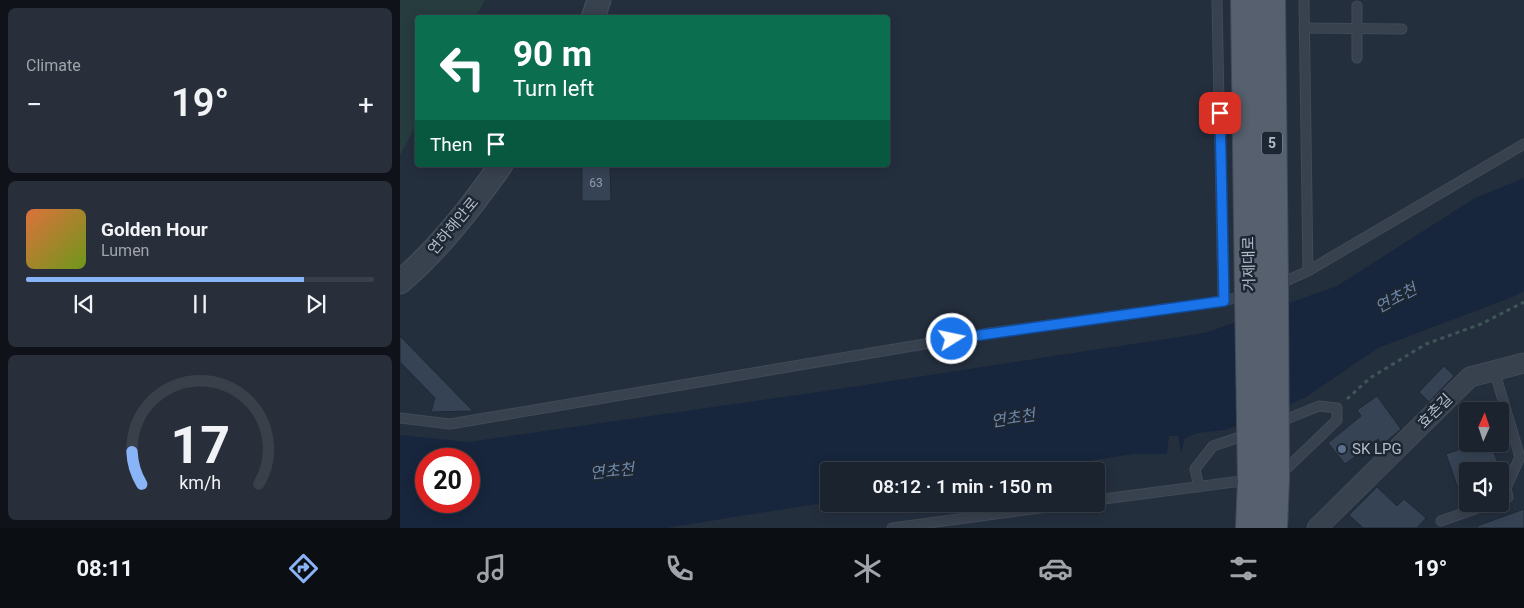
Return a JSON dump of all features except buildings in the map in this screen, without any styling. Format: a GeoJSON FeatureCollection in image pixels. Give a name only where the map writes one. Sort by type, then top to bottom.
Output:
{"type":"FeatureCollection","features":[{"type":"Feature","properties":{"kind":"main road","name":"거제대로"},"geometry":{"type":"LineString","coordinates":[[1245,0],[1249,294],[1263,479],[1273,528]]}},
{"type":"Feature","properties":{"kind":"main road","name":"거제대로"},"geometry":{"type":"LineString","coordinates":[[1249,294],[1271,0]]}},
{"type":"Feature","properties":{"kind":"main road","name":"거제대로"},"geometry":{"type":"LineString","coordinates":[[1250,528],[1263,479]]}},
{"type":"Feature","properties":{"kind":"street"},"geometry":{"type":"LineString","coordinates":[[594,15],[599,0]]}},
{"type":"Feature","properties":{"kind":"street","name":"연하해안로"},"geometry":{"type":"LineString","coordinates":[[400,282],[427,257],[478,197],[500,167]]}},
{"type":"Feature","properties":{"kind":"street","name":"효촌길"},"geometry":{"type":"LineString","coordinates":[[1317,528],[1470,377],[1524,362]]}},
{"type":"Feature","properties":{"kind":"lane"},"geometry":{"type":"LineString","coordinates":[[1217,0],[1249,294]]}},
{"type":"Feature","properties":{"kind":"lane"},"geometry":{"type":"LineString","coordinates":[[1304,0],[1308,271]]}},
{"type":"Feature","properties":{"kind":"lane"},"geometry":{"type":"LineString","coordinates":[[1357,6],[1357,58]]}},
{"type":"Feature","properties":{"kind":"lane"},"geometry":{"type":"LineString","coordinates":[[1304,28],[1402,29]]}},
{"type":"Feature","properties":{"kind":"lane"},"geometry":{"type":"LineString","coordinates":[[400,418],[450,424],[990,333],[1249,294],[1308,271],[1524,144]]}},
{"type":"Feature","properties":{"kind":"lane"},"geometry":{"type":"LineString","coordinates":[[1494,370],[1520,457],[1509,481]]}},
{"type":"Feature","properties":{"kind":"lane"},"geometry":{"type":"LineString","coordinates":[[1105,499],[1263,479],[1337,420],[1337,408],[1319,406],[1299,416],[1213,446],[1196,469],[1199,487]]}},
{"type":"Feature","properties":{"kind":"lane"},"geometry":{"type":"LineString","coordinates":[[892,528],[1011,512]]}},
{"type":"Feature","properties":{"kind":"lane"},"geometry":{"type":"LineString","coordinates":[[1442,521],[1467,512]]}},
{"type":"Feature","properties":{"kind":"path"},"geometry":{"type":"LineString","coordinates":[[1337,408],[1370,378],[1426,344],[1481,324],[1524,302]]}},
{"type":"Feature","properties":{"kind":"green space"},"geometry":{"type":"Polygon","coordinates":[[[400,0],[485,0],[476,15],[415,15],[415,127],[400,155],[400,0]]]}},
{"type":"Feature","properties":{"kind":"water","name":"연초천"},"geometry":{"type":"Polygon","coordinates":[[[1524,178],[1524,291],[1378,348],[1306,397],[1262,417],[1225,430],[1198,433],[1185,438],[1181,453],[1178,436],[1169,436],[1167,454],[1133,454],[1082,462],[820,462],[820,503],[666,528],[400,528],[400,435],[468,442],[825,391],[1205,333],[1337,286],[1475,198],[1524,178]]]}},
{"type":"Feature","properties":{"kind":"place","name":"SK LPG"},"geometry":{"type":"Point","coordinates":[1342,449]}},
{"type":"Feature","properties":{"kind":"route"},"geometry":{"type":"LineString","coordinates":[[952,339],[1224,301],[1220,113]]}}]}
